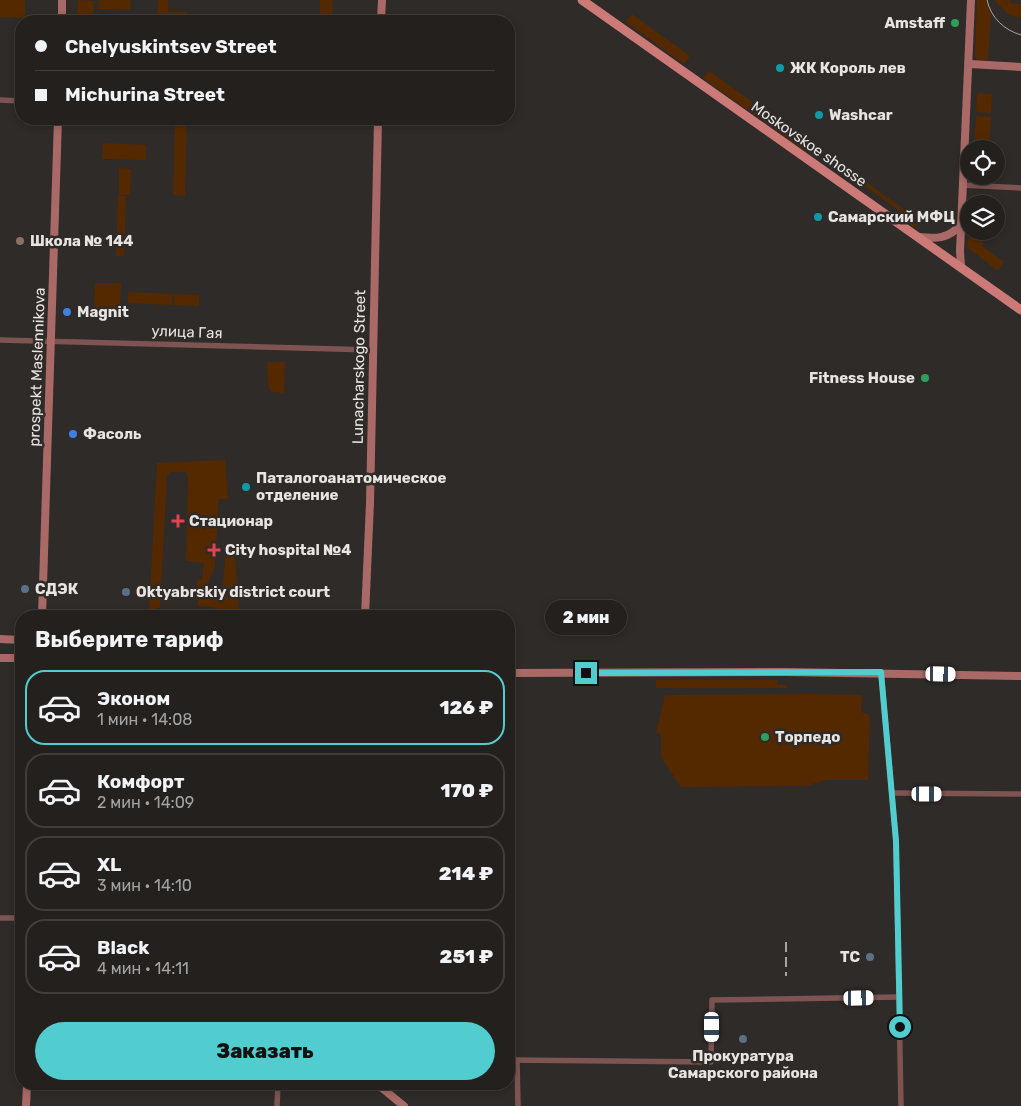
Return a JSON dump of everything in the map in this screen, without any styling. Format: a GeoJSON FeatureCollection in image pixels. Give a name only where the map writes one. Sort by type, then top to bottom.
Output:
{"type":"FeatureCollection","features":[{"type":"Feature","properties":{"kind":"main road"},"geometry":{"type":"LineString","coordinates":[[62,0],[62,15]]}},
{"type":"Feature","properties":{"kind":"main road"},"geometry":{"type":"LineString","coordinates":[[381,15],[382,0]]}},
{"type":"Feature","properties":{"kind":"main road","name":"Moskovskoe shosse"},"geometry":{"type":"LineString","coordinates":[[582,0],[1021,310]]}},
{"type":"Feature","properties":{"kind":"main road"},"geometry":{"type":"LineString","coordinates":[[965,140],[970,64],[971,0]]}},
{"type":"Feature","properties":{"kind":"main road"},"geometry":{"type":"LineString","coordinates":[[970,64],[1021,67]]}},
{"type":"Feature","properties":{"kind":"main road","name":"prospekt Maslennikova"},"geometry":{"type":"LineString","coordinates":[[42,610],[58,125]]}},
{"type":"Feature","properties":{"kind":"main road","name":"Lunacharskogo Street"},"geometry":{"type":"LineString","coordinates":[[365,610],[370,503],[378,125]]}},
{"type":"Feature","properties":{"kind":"main road"},"geometry":{"type":"LineString","coordinates":[[962,185],[962,195]]}},
{"type":"Feature","properties":{"kind":"main road"},"geometry":{"type":"LineString","coordinates":[[919,237],[944,237],[960,225]]}},
{"type":"Feature","properties":{"kind":"main road"},"geometry":{"type":"LineString","coordinates":[[961,240],[961,267]]}},
{"type":"Feature","properties":{"kind":"main road"},"geometry":{"type":"LineString","coordinates":[[0,639],[15,640]]}},
{"type":"Feature","properties":{"kind":"main road"},"geometry":{"type":"LineString","coordinates":[[0,658],[15,658]]}},
{"type":"Feature","properties":{"kind":"main road"},"geometry":{"type":"LineString","coordinates":[[515,674],[881,672],[1021,676]]}},
{"type":"Feature","properties":{"kind":"main road"},"geometry":{"type":"LineString","coordinates":[[26,1106],[27,1090]]}},
{"type":"Feature","properties":{"kind":"main road"},"geometry":{"type":"LineString","coordinates":[[384,1090],[404,1106]]}},
{"type":"Feature","properties":{"kind":"street"},"geometry":{"type":"LineString","coordinates":[[0,100],[15,101]]}},
{"type":"Feature","properties":{"kind":"street"},"geometry":{"type":"LineString","coordinates":[[962,185],[1021,188]]}},
{"type":"Feature","properties":{"kind":"street","name":"улица Гая"},"geometry":{"type":"LineString","coordinates":[[0,340],[373,350]]}},
{"type":"Feature","properties":{"kind":"street"},"geometry":{"type":"LineString","coordinates":[[881,672],[893,793],[896,852],[901,1106]]}},
{"type":"Feature","properties":{"kind":"street"},"geometry":{"type":"LineString","coordinates":[[893,793],[1021,794]]}},
{"type":"Feature","properties":{"kind":"street"},"geometry":{"type":"LineString","coordinates":[[0,918],[15,918]]}},
{"type":"Feature","properties":{"kind":"street"},"geometry":{"type":"LineString","coordinates":[[518,1106],[518,1060],[711,1062],[712,1000],[899,997]]}},
{"type":"Feature","properties":{"kind":"street"},"geometry":{"type":"LineString","coordinates":[[277,1106],[278,1090]]}},
{"type":"Feature","properties":{"kind":"shaded area"},"geometry":{"type":"Polygon","coordinates":[[[0,0],[25,0],[25,15],[15,15],[15,18],[0,17],[0,0]]]}},
{"type":"Feature","properties":{"kind":"shaded area"},"geometry":{"type":"Polygon","coordinates":[[[78,0],[94,1],[93,15],[77,15],[78,0]]]}},
{"type":"Feature","properties":{"kind":"shaded area"},"geometry":{"type":"Polygon","coordinates":[[[99,0],[131,0],[130,10],[98,9],[99,0]]]}},
{"type":"Feature","properties":{"kind":"shaded area"},"geometry":{"type":"Polygon","coordinates":[[[158,0],[168,0],[168,12],[187,12],[187,15],[157,15],[158,0]]]}},
{"type":"Feature","properties":{"kind":"shaded area"},"geometry":{"type":"Polygon","coordinates":[[[320,0],[333,0],[332,15],[320,15],[320,0]]]}},
{"type":"Feature","properties":{"kind":"shaded area"},"geometry":{"type":"Polygon","coordinates":[[[977,0],[986,0],[991,14],[988,60],[978,60],[975,57],[977,0]]]}},
{"type":"Feature","properties":{"kind":"shaded area"},"geometry":{"type":"Polygon","coordinates":[[[994,0],[1010,0],[1010,3],[1021,4],[1021,18],[1009,15],[994,0]]]}},
{"type":"Feature","properties":{"kind":"shaded area"},"geometry":{"type":"Polygon","coordinates":[[[632,14],[690,56],[684,64],[626,22],[632,14]]]}},
{"type":"Feature","properties":{"kind":"shaded area"},"geometry":{"type":"Polygon","coordinates":[[[709,71],[811,144],[806,152],[703,78],[709,71]]]}},
{"type":"Feature","properties":{"kind":"shaded area"},"geometry":{"type":"Polygon","coordinates":[[[977,93],[992,94],[991,113],[976,112],[977,93]]]}},
{"type":"Feature","properties":{"kind":"shaded area"},"geometry":{"type":"Polygon","coordinates":[[[976,116],[991,117],[990,140],[975,140],[976,116]]]}},
{"type":"Feature","properties":{"kind":"shaded area"},"geometry":{"type":"Polygon","coordinates":[[[175,125],[187,125],[185,196],[173,195],[175,125]]]}},
{"type":"Feature","properties":{"kind":"shaded area"},"geometry":{"type":"Polygon","coordinates":[[[103,143],[146,145],[146,160],[102,159],[103,143]]]}},
{"type":"Feature","properties":{"kind":"shaded area"},"geometry":{"type":"Polygon","coordinates":[[[819,148],[913,216],[918,222],[917,227],[913,227],[898,216],[901,212],[817,151],[819,148]]]}},
{"type":"Feature","properties":{"kind":"shaded area"},"geometry":{"type":"Polygon","coordinates":[[[119,168],[131,169],[130,195],[119,195],[119,168]]]}},
{"type":"Feature","properties":{"kind":"shaded area"},"geometry":{"type":"Polygon","coordinates":[[[118,196],[126,196],[124,256],[116,256],[118,196]]]}},
{"type":"Feature","properties":{"kind":"shaded area"},"geometry":{"type":"Polygon","coordinates":[[[968,240],[980,240],[984,243],[982,246],[1004,262],[998,271],[967,247],[968,240]]]}},
{"type":"Feature","properties":{"kind":"shaded area"},"geometry":{"type":"Polygon","coordinates":[[[95,283],[121,283],[120,309],[94,308],[95,283]]]}},
{"type":"Feature","properties":{"kind":"shaded area"},"geometry":{"type":"Polygon","coordinates":[[[128,292],[173,294],[172,305],[128,303],[128,292]]]}},
{"type":"Feature","properties":{"kind":"shaded area"},"geometry":{"type":"Polygon","coordinates":[[[174,294],[199,295],[199,306],[174,305],[174,294]]]}},
{"type":"Feature","properties":{"kind":"shaded area"},"geometry":{"type":"Polygon","coordinates":[[[267,362],[285,362],[284,394],[270,391],[267,362]]]}},
{"type":"Feature","properties":{"kind":"shaded area"},"geometry":{"type":"Polygon","coordinates":[[[225,460],[228,499],[219,499],[215,566],[203,594],[222,595],[226,551],[235,552],[239,610],[215,610],[215,608],[198,606],[197,581],[202,579],[204,563],[186,561],[188,478],[186,472],[170,472],[167,477],[160,608],[149,610],[157,463],[225,460]]]}},
{"type":"Feature","properties":{"kind":"shaded area"},"geometry":{"type":"Polygon","coordinates":[[[656,680],[777,680],[777,685],[786,685],[787,688],[656,688],[656,680]]]}},
{"type":"Feature","properties":{"kind":"shaded area","name":"Торпедо"},"geometry":{"type":"Polygon","coordinates":[[[665,695],[862,695],[861,712],[870,715],[868,780],[826,780],[806,786],[681,787],[661,757],[661,734],[656,733],[665,695]]]}},
{"type":"Feature","properties":{"kind":"tram line"},"geometry":{"type":"LineString","coordinates":[[987,0],[995,18],[1009,30],[1021,35]]}},
{"type":"Feature","properties":{"kind":"railway"},"geometry":{"type":"LineString","coordinates":[[786,942],[786,976]]}},
{"type":"Feature","properties":{"kind":"place","name":"Amstaff"},"geometry":{"type":"Point","coordinates":[955,23]}},
{"type":"Feature","properties":{"kind":"place","name":"ЖК Король лев"},"geometry":{"type":"Point","coordinates":[780,68]}},
{"type":"Feature","properties":{"kind":"place","name":"Washcar"},"geometry":{"type":"Point","coordinates":[819,115]}},
{"type":"Feature","properties":{"kind":"place","name":"Самарский МФЦ"},"geometry":{"type":"Point","coordinates":[818,217]}},
{"type":"Feature","properties":{"kind":"place","name":"Школа № 144"},"geometry":{"type":"Point","coordinates":[20,241]}},
{"type":"Feature","properties":{"kind":"place","name":"Magnit"},"geometry":{"type":"Point","coordinates":[67,312]}},
{"type":"Feature","properties":{"kind":"place","name":"Fitness House"},"geometry":{"type":"Point","coordinates":[925,378]}},
{"type":"Feature","properties":{"kind":"place","name":"Фасоль"},"geometry":{"type":"Point","coordinates":[73,434]}},
{"type":"Feature","properties":{"kind":"place","name":"Паталогоанатомическое отделение"},"geometry":{"type":"Point","coordinates":[246,487]}},
{"type":"Feature","properties":{"kind":"place","name":"Стационар"},"geometry":{"type":"Point","coordinates":[178,521]}},
{"type":"Feature","properties":{"kind":"place","name":"City hospital №4"},"geometry":{"type":"Point","coordinates":[214,550]}},
{"type":"Feature","properties":{"kind":"place","name":"СДЭК"},"geometry":{"type":"Point","coordinates":[25,589]}},
{"type":"Feature","properties":{"kind":"place","name":"Oktyabrskiy district court"},"geometry":{"type":"Point","coordinates":[126,592]}},
{"type":"Feature","properties":{"kind":"place","name":"Торпедо"},"geometry":{"type":"Point","coordinates":[765,737]}},
{"type":"Feature","properties":{"kind":"place","name":"ТС"},"geometry":{"type":"Point","coordinates":[870,957]}},
{"type":"Feature","properties":{"kind":"place","name":"Прокуратура Самарского района"},"geometry":{"type":"Point","coordinates":[743,1039]}},
{"type":"Feature","properties":{"kind":"route"},"geometry":{"type":"LineString","coordinates":[[586,673],[881,672],[896,841],[900,1027]]}}]}
